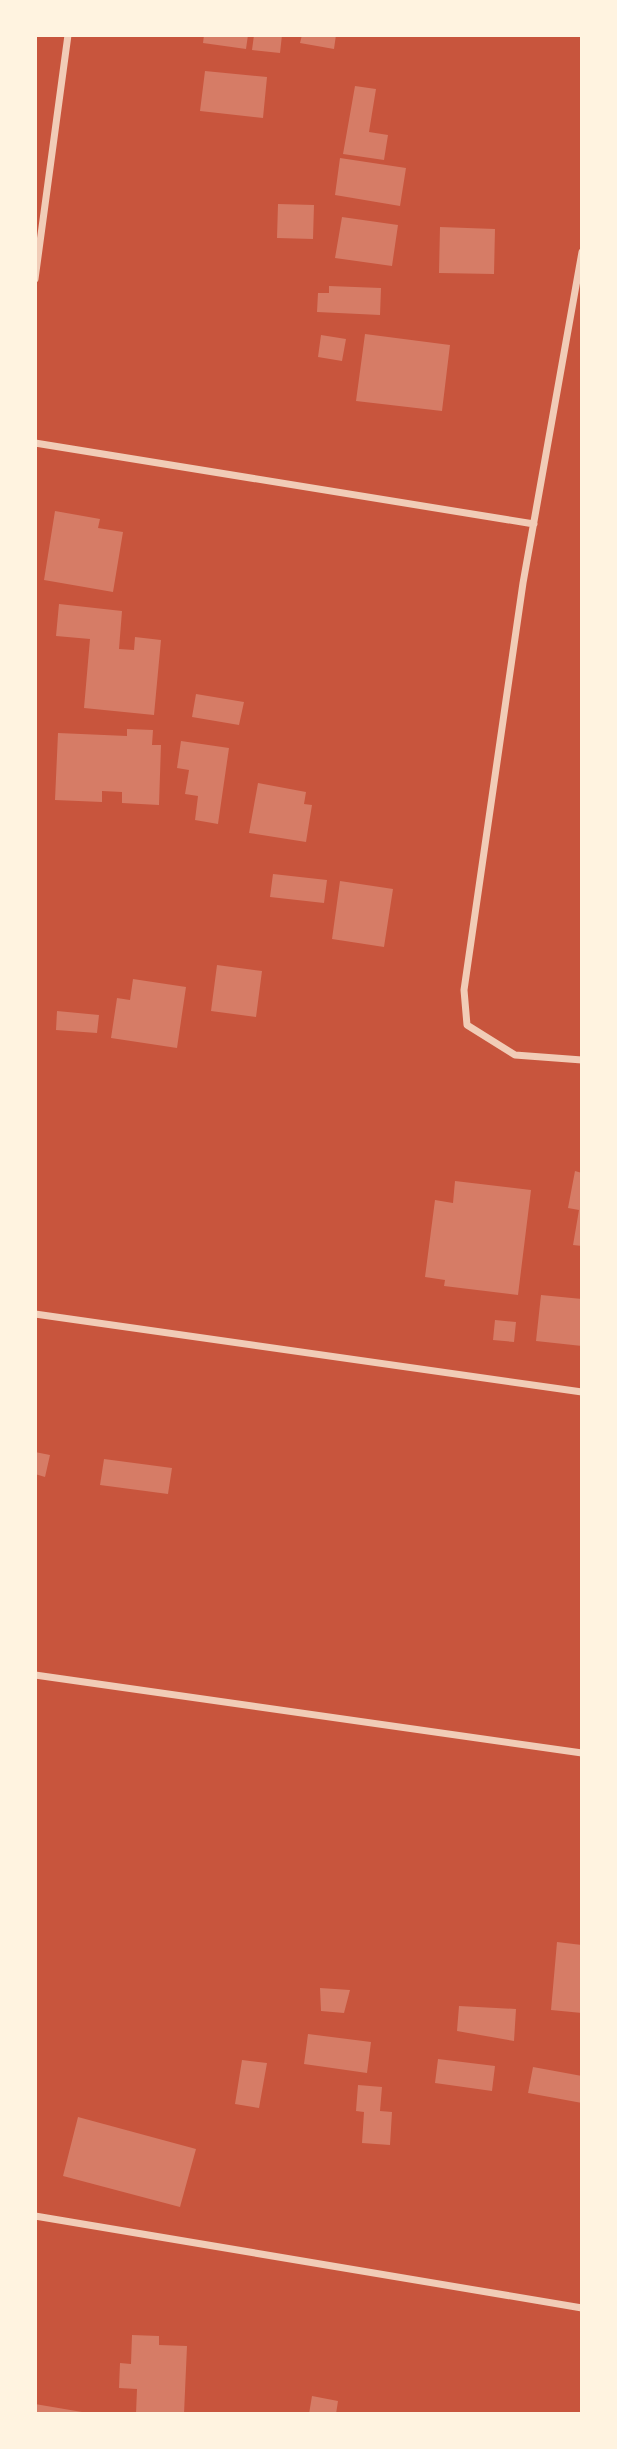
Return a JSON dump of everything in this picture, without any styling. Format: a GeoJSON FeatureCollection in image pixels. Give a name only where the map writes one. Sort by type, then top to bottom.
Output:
{"type":"FeatureCollection","features":[{"type":"Feature","properties":{"kind":"street"},"geometry":{"type":"LineString","coordinates":[[35,279],[68,35]]}},
{"type":"Feature","properties":{"kind":"street"},"geometry":{"type":"LineString","coordinates":[[582,252],[521,596],[464,990],[467,1025],[514,1055],[582,1060]]}},
{"type":"Feature","properties":{"kind":"street"},"geometry":{"type":"LineString","coordinates":[[35,443],[534,524]]}},
{"type":"Feature","properties":{"kind":"street"},"geometry":{"type":"LineString","coordinates":[[35,1314],[582,1392]]}},
{"type":"Feature","properties":{"kind":"street"},"geometry":{"type":"LineString","coordinates":[[35,1675],[582,1753]]}},
{"type":"Feature","properties":{"kind":"street"},"geometry":{"type":"LineString","coordinates":[[35,2216],[582,2308]]}},
{"type":"Feature","properties":{"kind":"building"},"geometry":{"type":"Polygon","coordinates":[[[204,35],[248,35],[246,49],[203,43],[204,35]]]}},
{"type":"Feature","properties":{"kind":"building"},"geometry":{"type":"Polygon","coordinates":[[[254,35],[282,35],[280,53],[252,50],[254,35]]]}},
{"type":"Feature","properties":{"kind":"building"},"geometry":{"type":"Polygon","coordinates":[[[302,35],[336,35],[334,49],[300,43],[302,35]]]}},
{"type":"Feature","properties":{"kind":"building"},"geometry":{"type":"Polygon","coordinates":[[[205,71],[267,77],[263,118],[200,111],[205,71]]]}},
{"type":"Feature","properties":{"kind":"building"},"geometry":{"type":"Polygon","coordinates":[[[355,86],[376,89],[369,132],[388,135],[384,160],[343,154],[355,86]]]}},
{"type":"Feature","properties":{"kind":"building"},"geometry":{"type":"Polygon","coordinates":[[[340,158],[406,168],[400,206],[335,195],[340,158]]]}},
{"type":"Feature","properties":{"kind":"building"},"geometry":{"type":"Polygon","coordinates":[[[278,204],[314,205],[313,239],[277,238],[278,204]]]}},
{"type":"Feature","properties":{"kind":"building"},"geometry":{"type":"Polygon","coordinates":[[[342,217],[398,225],[392,266],[335,258],[342,217]]]}},
{"type":"Feature","properties":{"kind":"building"},"geometry":{"type":"Polygon","coordinates":[[[440,227],[495,229],[494,274],[439,273],[440,227]]]}},
{"type":"Feature","properties":{"kind":"building"},"geometry":{"type":"Polygon","coordinates":[[[329,286],[381,288],[380,315],[317,312],[318,293],[329,293],[329,286]]]}},
{"type":"Feature","properties":{"kind":"building"},"geometry":{"type":"Polygon","coordinates":[[[365,334],[450,345],[442,411],[356,401],[365,334]]]}},
{"type":"Feature","properties":{"kind":"building"},"geometry":{"type":"Polygon","coordinates":[[[321,335],[346,339],[342,361],[318,357],[321,335]]]}},
{"type":"Feature","properties":{"kind":"building"},"geometry":{"type":"Polygon","coordinates":[[[55,511],[100,519],[98,528],[123,532],[113,592],[44,580],[55,511]]]}},
{"type":"Feature","properties":{"kind":"building"},"geometry":{"type":"Polygon","coordinates":[[[59,604],[122,611],[119,649],[134,650],[135,637],[161,640],[154,715],[84,708],[90,639],[56,636],[59,604]]]}},
{"type":"Feature","properties":{"kind":"building"},"geometry":{"type":"Polygon","coordinates":[[[196,694],[244,702],[239,725],[192,717],[196,694]]]}},
{"type":"Feature","properties":{"kind":"building"},"geometry":{"type":"Polygon","coordinates":[[[127,729],[153,730],[152,745],[161,745],[159,805],[122,803],[122,792],[102,791],[102,802],[55,800],[58,733],[127,736],[127,729]]]}},
{"type":"Feature","properties":{"kind":"building"},"geometry":{"type":"Polygon","coordinates":[[[181,741],[229,748],[218,824],[195,820],[198,796],[185,794],[189,770],[177,768],[181,741]]]}},
{"type":"Feature","properties":{"kind":"building"},"geometry":{"type":"Polygon","coordinates":[[[258,783],[306,792],[304,804],[312,805],[306,842],[249,833],[258,783]]]}},
{"type":"Feature","properties":{"kind":"building"},"geometry":{"type":"Polygon","coordinates":[[[273,874],[327,880],[324,903],[270,897],[273,874]]]}},
{"type":"Feature","properties":{"kind":"building"},"geometry":{"type":"Polygon","coordinates":[[[340,881],[393,889],[384,947],[332,939],[340,881]]]}},
{"type":"Feature","properties":{"kind":"building"},"geometry":{"type":"Polygon","coordinates":[[[217,965],[262,971],[256,1017],[211,1011],[217,965]]]}},
{"type":"Feature","properties":{"kind":"building"},"geometry":{"type":"Polygon","coordinates":[[[133,979],[186,987],[177,1048],[111,1038],[117,998],[130,1000],[133,979]]]}},
{"type":"Feature","properties":{"kind":"building"},"geometry":{"type":"Polygon","coordinates":[[[57,1011],[99,1015],[97,1033],[56,1030],[57,1011]]]}},
{"type":"Feature","properties":{"kind":"building"},"geometry":{"type":"Polygon","coordinates":[[[575,1171],[582,1173],[582,1246],[573,1245],[579,1210],[568,1208],[575,1171]]]}},
{"type":"Feature","properties":{"kind":"building"},"geometry":{"type":"Polygon","coordinates":[[[455,1181],[531,1190],[518,1295],[444,1286],[445,1280],[425,1277],[435,1200],[453,1203],[455,1181]]]}},
{"type":"Feature","properties":{"kind":"building"},"geometry":{"type":"Polygon","coordinates":[[[541,1295],[582,1299],[582,1346],[536,1341],[541,1295]]]}},
{"type":"Feature","properties":{"kind":"building"},"geometry":{"type":"Polygon","coordinates":[[[495,1320],[516,1322],[514,1342],[493,1340],[495,1320]]]}},
{"type":"Feature","properties":{"kind":"building"},"geometry":{"type":"Polygon","coordinates":[[[35,1452],[50,1455],[45,1477],[35,1474],[35,1452]]]}},
{"type":"Feature","properties":{"kind":"building"},"geometry":{"type":"Polygon","coordinates":[[[104,1459],[172,1468],[168,1494],[100,1485],[104,1459]]]}},
{"type":"Feature","properties":{"kind":"building"},"geometry":{"type":"Polygon","coordinates":[[[557,1942],[582,1945],[582,2013],[551,2010],[557,1942]]]}},
{"type":"Feature","properties":{"kind":"building"},"geometry":{"type":"Polygon","coordinates":[[[320,1988],[350,1990],[344,2013],[321,2011],[320,1988]]]}},
{"type":"Feature","properties":{"kind":"building"},"geometry":{"type":"Polygon","coordinates":[[[459,2006],[516,2009],[514,2041],[457,2031],[459,2006]]]}},
{"type":"Feature","properties":{"kind":"building"},"geometry":{"type":"Polygon","coordinates":[[[308,2034],[371,2042],[367,2073],[304,2064],[308,2034]]]}},
{"type":"Feature","properties":{"kind":"building"},"geometry":{"type":"Polygon","coordinates":[[[438,2059],[495,2066],[492,2091],[435,2083],[438,2059]]]}},
{"type":"Feature","properties":{"kind":"building"},"geometry":{"type":"Polygon","coordinates":[[[242,2060],[267,2063],[259,2108],[235,2104],[242,2060]]]}},
{"type":"Feature","properties":{"kind":"building"},"geometry":{"type":"Polygon","coordinates":[[[533,2067],[582,2076],[582,2103],[528,2093],[533,2067]]]}},
{"type":"Feature","properties":{"kind":"building"},"geometry":{"type":"Polygon","coordinates":[[[358,2085],[382,2087],[380,2111],[392,2112],[390,2145],[362,2143],[364,2112],[356,2111],[358,2085]]]}},
{"type":"Feature","properties":{"kind":"building"},"geometry":{"type":"Polygon","coordinates":[[[78,2117],[196,2149],[180,2207],[63,2176],[78,2117]]]}},
{"type":"Feature","properties":{"kind":"building"},"geometry":{"type":"Polygon","coordinates":[[[132,2335],[159,2336],[159,2345],[187,2346],[184,2414],[136,2414],[137,2389],[119,2388],[120,2363],[131,2364],[132,2335]]]}},
{"type":"Feature","properties":{"kind":"building"},"geometry":{"type":"Polygon","coordinates":[[[312,2396],[338,2401],[336,2414],[309,2414],[312,2396]]]}},
{"type":"Feature","properties":{"kind":"building"},"geometry":{"type":"Polygon","coordinates":[[[35,2404],[82,2412],[82,2414],[35,2414],[35,2404]]]}}]}
